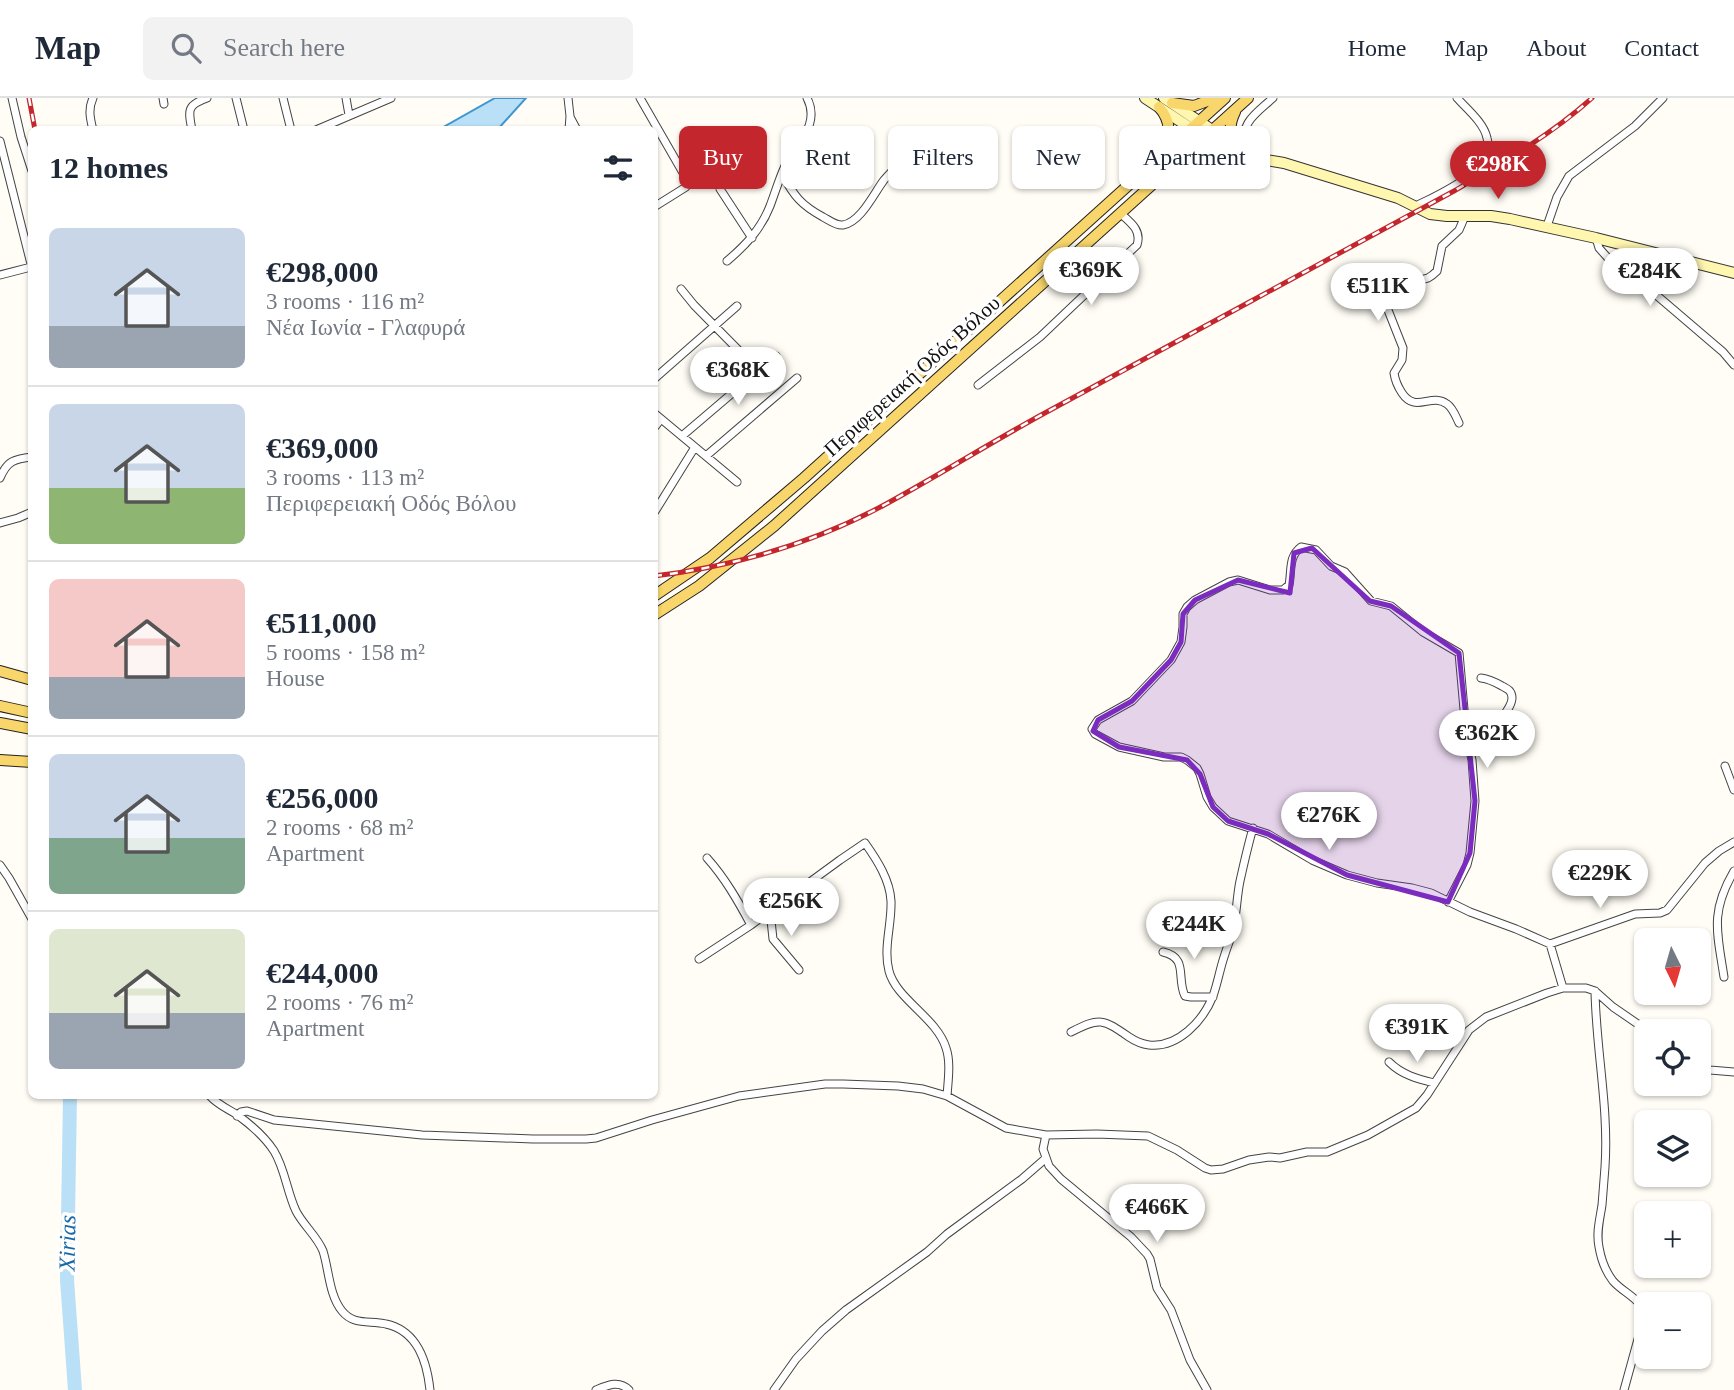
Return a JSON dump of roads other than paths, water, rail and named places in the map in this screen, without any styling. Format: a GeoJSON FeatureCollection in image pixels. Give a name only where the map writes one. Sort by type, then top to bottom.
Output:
{"type":"FeatureCollection","features":[{"type":"Feature","properties":{"kind":"main road"},"geometry":{"type":"LineString","coordinates":[[1145,98],[1193,106],[1215,98]]}},
{"type":"Feature","properties":{"kind":"main road","name":"Περιφερειακή Οδός Βόλου"},"geometry":{"type":"LineString","coordinates":[[1196,125],[1225,98]]}},
{"type":"Feature","properties":{"kind":"main road","name":"Περιφερειακή Οδός Βόλου"},"geometry":{"type":"LineString","coordinates":[[1216,126],[1248,98]]}},
{"type":"Feature","properties":{"kind":"main road"},"geometry":{"type":"LineString","coordinates":[[1165,103],[1196,125]]}},
{"type":"Feature","properties":{"kind":"main road"},"geometry":{"type":"LineString","coordinates":[[1165,103],[1169,126]]}},
{"type":"Feature","properties":{"kind":"main road"},"geometry":{"type":"LineString","coordinates":[[1230,126],[1239,106]]}},
{"type":"Feature","properties":{"kind":"main road"},"geometry":{"type":"LineString","coordinates":[[1270,161],[1391,196],[1434,216],[1500,217],[1547,226],[1734,273]]}},
{"type":"Feature","properties":{"kind":"main road","name":"Περιφερειακή Οδός Βόλου"},"geometry":{"type":"LineString","coordinates":[[658,593],[710,558],[788,492],[1124,189]]}},
{"type":"Feature","properties":{"kind":"main road","name":"Περιφερειακή Οδός Βόλου"},"geometry":{"type":"LineString","coordinates":[[658,612],[699,586],[774,526],[1146,189]]}},
{"type":"Feature","properties":{"kind":"main road"},"geometry":{"type":"LineString","coordinates":[[0,671],[28,679]]}},
{"type":"Feature","properties":{"kind":"main road"},"geometry":{"type":"LineString","coordinates":[[0,706],[28,712]]}},
{"type":"Feature","properties":{"kind":"main road"},"geometry":{"type":"LineString","coordinates":[[0,723],[28,728]]}},
{"type":"Feature","properties":{"kind":"main road"},"geometry":{"type":"LineString","coordinates":[[0,760],[28,762]]}},
{"type":"Feature","properties":{"kind":"street"},"geometry":{"type":"LineString","coordinates":[[12,98],[28,158]]}},
{"type":"Feature","properties":{"kind":"street"},"geometry":{"type":"LineString","coordinates":[[92,126],[89,113],[93,98]]}},
{"type":"Feature","properties":{"kind":"street"},"geometry":{"type":"LineString","coordinates":[[191,126],[189,113],[192,104],[207,98]]}},
{"type":"Feature","properties":{"kind":"street"},"geometry":{"type":"LineString","coordinates":[[236,98],[243,126]]}},
{"type":"Feature","properties":{"kind":"street"},"geometry":{"type":"LineString","coordinates":[[282,98],[290,126]]}},
{"type":"Feature","properties":{"kind":"street"},"geometry":{"type":"LineString","coordinates":[[345,98],[349,116]]}},
{"type":"Feature","properties":{"kind":"street"},"geometry":{"type":"LineString","coordinates":[[325,126],[391,98]]}},
{"type":"Feature","properties":{"kind":"street"},"geometry":{"type":"LineString","coordinates":[[568,98],[569,126]]}},
{"type":"Feature","properties":{"kind":"street"},"geometry":{"type":"LineString","coordinates":[[640,98],[656,126]]}},
{"type":"Feature","properties":{"kind":"street"},"geometry":{"type":"LineString","coordinates":[[807,98],[811,107],[809,126]]}},
{"type":"Feature","properties":{"kind":"street"},"geometry":{"type":"LineString","coordinates":[[1246,126],[1273,98]]}},
{"type":"Feature","properties":{"kind":"street"},"geometry":{"type":"LineString","coordinates":[[1416,206],[1468,177],[1485,159],[1488,144],[1486,134],[1457,98]]}},
{"type":"Feature","properties":{"kind":"street"},"geometry":{"type":"LineString","coordinates":[[1547,226],[1557,197],[1569,176],[1634,126],[1663,98]]}},
{"type":"Feature","properties":{"kind":"street"},"geometry":{"type":"LineString","coordinates":[[570,116],[575,126]]}},
{"type":"Feature","properties":{"kind":"street"},"geometry":{"type":"LineString","coordinates":[[658,129],[687,183],[682,190],[658,205]]}},
{"type":"Feature","properties":{"kind":"street"},"geometry":{"type":"LineString","coordinates":[[0,141],[28,255]]}},
{"type":"Feature","properties":{"kind":"street"},"geometry":{"type":"LineString","coordinates":[[790,189],[807,209],[836,224],[844,225],[861,212],[888,176]]}},
{"type":"Feature","properties":{"kind":"street"},"geometry":{"type":"LineString","coordinates":[[727,261],[752,238],[767,213],[781,177]]}},
{"type":"Feature","properties":{"kind":"street"},"geometry":{"type":"LineString","coordinates":[[720,189],[752,238]]}},
{"type":"Feature","properties":{"kind":"street"},"geometry":{"type":"LineString","coordinates":[[978,385],[1040,337],[1136,245],[1139,238],[1136,230],[1120,213]]}},
{"type":"Feature","properties":{"kind":"street"},"geometry":{"type":"LineString","coordinates":[[1459,423],[1446,403],[1412,403],[1405,399],[1394,373],[1402,360],[1403,348],[1385,299],[1398,283],[1427,278],[1437,271],[1442,246],[1459,230],[1465,216]]}},
{"type":"Feature","properties":{"kind":"street"},"geometry":{"type":"LineString","coordinates":[[1596,238],[1597,244],[1608,257],[1717,346],[1734,365]]}},
{"type":"Feature","properties":{"kind":"street"},"geometry":{"type":"LineString","coordinates":[[0,275],[28,268]]}},
{"type":"Feature","properties":{"kind":"street"},"geometry":{"type":"LineString","coordinates":[[681,289],[759,371]]}},
{"type":"Feature","properties":{"kind":"street"},"geometry":{"type":"LineString","coordinates":[[658,375],[737,306]]}},
{"type":"Feature","properties":{"kind":"street"},"geometry":{"type":"LineString","coordinates":[[682,436],[776,356]]}},
{"type":"Feature","properties":{"kind":"street"},"geometry":{"type":"LineString","coordinates":[[706,456],[797,378]]}},
{"type":"Feature","properties":{"kind":"street"},"geometry":{"type":"LineString","coordinates":[[658,416],[737,482]]}},
{"type":"Feature","properties":{"kind":"street"},"geometry":{"type":"LineString","coordinates":[[658,507],[695,447]]}},
{"type":"Feature","properties":{"kind":"street"},"geometry":{"type":"LineString","coordinates":[[0,478],[9,463],[28,458]]}},
{"type":"Feature","properties":{"kind":"street"},"geometry":{"type":"LineString","coordinates":[[0,523],[28,514]]}},
{"type":"Feature","properties":{"kind":"street"},"geometry":{"type":"LineString","coordinates":[[1448,902],[1470,853],[1475,801],[1459,653],[1423,632],[1391,606],[1371,601],[1345,572],[1331,566],[1316,550],[1301,547],[1294,553],[1286,589],[1270,590],[1238,580],[1190,604],[1183,614],[1181,642],[1171,660],[1132,701],[1098,720],[1092,729],[1095,734],[1119,747],[1187,760],[1197,768],[1213,807],[1228,821],[1268,834],[1322,865],[1347,875],[1421,891],[1550,944],[1634,914],[1660,913],[1667,910],[1705,863],[1734,842]]}},
{"type":"Feature","properties":{"kind":"street"},"geometry":{"type":"LineString","coordinates":[[1471,752],[1508,710],[1512,701],[1511,691],[1507,688],[1481,678]]}},
{"type":"Feature","properties":{"kind":"street"},"geometry":{"type":"LineString","coordinates":[[1725,766],[1734,790]]}},
{"type":"Feature","properties":{"kind":"street"},"geometry":{"type":"LineString","coordinates":[[1071,1032],[1087,1023],[1105,1022],[1144,1045],[1161,1045],[1178,1038],[1195,1025],[1213,997],[1234,926],[1240,882],[1253,828]]}},
{"type":"Feature","properties":{"kind":"street"},"geometry":{"type":"LineString","coordinates":[[699,960],[865,843],[876,859],[889,890],[889,973],[945,1044],[948,1063],[947,1096]]}},
{"type":"Feature","properties":{"kind":"street"},"geometry":{"type":"LineString","coordinates":[[707,858],[732,891],[751,925]]}},
{"type":"Feature","properties":{"kind":"street"},"geometry":{"type":"LineString","coordinates":[[0,865],[28,912]]}},
{"type":"Feature","properties":{"kind":"street"},"geometry":{"type":"LineString","coordinates":[[1724,977],[1717,918],[1720,899],[1734,871]]}},
{"type":"Feature","properties":{"kind":"street"},"geometry":{"type":"LineString","coordinates":[[770,911],[773,939],[799,970]]}},
{"type":"Feature","properties":{"kind":"street"},"geometry":{"type":"LineString","coordinates":[[1550,944],[1563,988]]}},
{"type":"Feature","properties":{"kind":"street"},"geometry":{"type":"LineString","coordinates":[[1163,952],[1170,954],[1180,964],[1185,996],[1213,997]]}},
{"type":"Feature","properties":{"kind":"street"},"geometry":{"type":"LineString","coordinates":[[237,1116],[247,1111],[282,1121],[422,1135],[573,1140],[596,1138],[739,1097],[825,1084],[898,1086],[947,1096],[1016,1131],[1046,1135],[1148,1136],[1205,1168],[1217,1170],[1249,1160],[1335,1150],[1368,1135],[1416,1108],[1469,1030],[1480,1020],[1563,988],[1589,988],[1634,1021]]}},
{"type":"Feature","properties":{"kind":"street"},"geometry":{"type":"LineString","coordinates":[[1595,991],[1604,1110],[1605,1168],[1597,1238],[1609,1275],[1644,1311],[1625,1390]]}},
{"type":"Feature","properties":{"kind":"street"},"geometry":{"type":"LineString","coordinates":[[1389,1062],[1410,1076],[1434,1083]]}},
{"type":"Feature","properties":{"kind":"street"},"geometry":{"type":"LineString","coordinates":[[1711,1070],[1734,1072]]}},
{"type":"Feature","properties":{"kind":"street"},"geometry":{"type":"LineString","coordinates":[[213,1099],[258,1133],[275,1152],[301,1219],[322,1248],[332,1290],[340,1309],[356,1322],[387,1324],[407,1334],[421,1350],[430,1390]]}},
{"type":"Feature","properties":{"kind":"street"},"geometry":{"type":"LineString","coordinates":[[1046,1135],[1043,1149],[1048,1166],[1147,1254],[1157,1288],[1171,1310],[1190,1360],[1207,1390]]}},
{"type":"Feature","properties":{"kind":"street"},"geometry":{"type":"LineString","coordinates":[[774,1390],[796,1359],[846,1310],[928,1252],[947,1234],[1045,1159]]}},
{"type":"Feature","properties":{"kind":"street"},"geometry":{"type":"LineString","coordinates":[[596,1390],[617,1383],[624,1384],[629,1390]]}},
{"type":"Feature","properties":{"kind":"water"},"geometry":{"type":"Polygon","coordinates":[[[495,98],[526,98],[501,126],[445,126],[495,98]]]}},
{"type":"Feature","properties":{"kind":"waterway","name":"Xirias"},"geometry":{"type":"LineString","coordinates":[[70,1099],[67,1280],[75,1390]]}},
{"type":"Feature","properties":{"kind":"railway"},"geometry":{"type":"LineString","coordinates":[[29,98],[34,126]]}},
{"type":"Feature","properties":{"kind":"railway"},"geometry":{"type":"LineString","coordinates":[[658,575],[715,566],[774,551],[859,518],[1043,414],[1454,191],[1543,136],[1592,98]]}}]}
